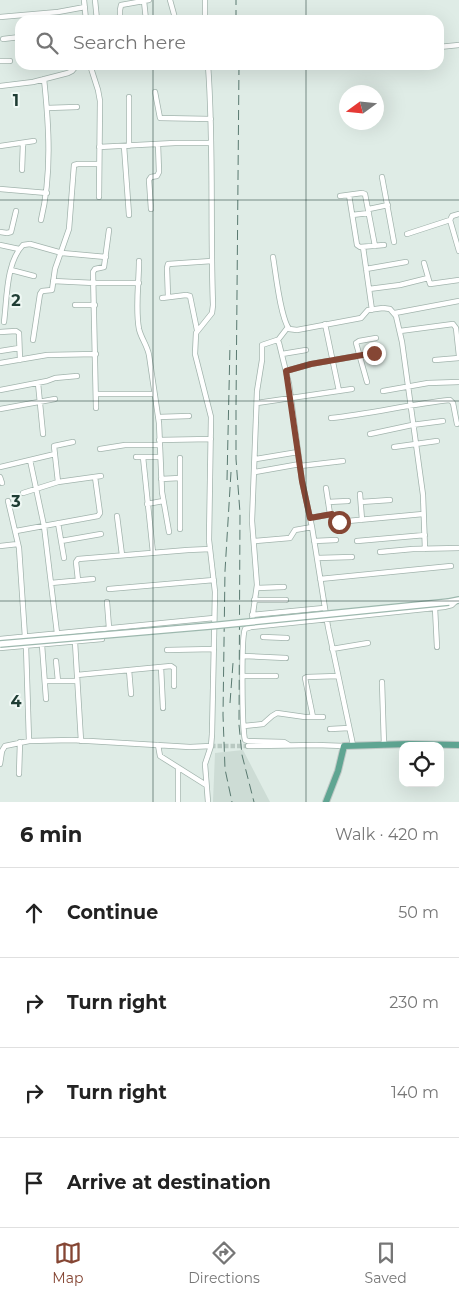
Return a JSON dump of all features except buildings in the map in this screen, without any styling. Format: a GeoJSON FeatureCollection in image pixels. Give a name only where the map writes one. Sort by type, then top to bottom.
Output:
{"type":"FeatureCollection","features":[{"type":"Feature","properties":{"kind":"main road"},"geometry":{"type":"LineString","coordinates":[[326,802],[338,772],[344,746],[459,745]]}},
{"type":"Feature","properties":{"kind":"street"},"geometry":{"type":"LineString","coordinates":[[84,0],[86,15]]}},
{"type":"Feature","properties":{"kind":"street"},"geometry":{"type":"LineString","coordinates":[[95,0],[96,15]]}},
{"type":"Feature","properties":{"kind":"street"},"geometry":{"type":"LineString","coordinates":[[170,0],[174,15]]}},
{"type":"Feature","properties":{"kind":"street"},"geometry":{"type":"LineString","coordinates":[[206,0],[206,15]]}},
{"type":"Feature","properties":{"kind":"street"},"geometry":{"type":"LineString","coordinates":[[120,15],[121,5],[146,1],[146,15]]}},
{"type":"Feature","properties":{"kind":"street"},"geometry":{"type":"LineString","coordinates":[[24,15],[85,7]]}},
{"type":"Feature","properties":{"kind":"street"},"geometry":{"type":"LineString","coordinates":[[0,17],[15,16]]}},
{"type":"Feature","properties":{"kind":"street"},"geometry":{"type":"LineString","coordinates":[[2,39],[15,38]]}},
{"type":"Feature","properties":{"kind":"street"},"geometry":{"type":"LineString","coordinates":[[444,46],[459,45]]}},
{"type":"Feature","properties":{"kind":"street"},"geometry":{"type":"LineString","coordinates":[[0,61],[10,60]]}},
{"type":"Feature","properties":{"kind":"street"},"geometry":{"type":"LineString","coordinates":[[0,86],[44,79],[73,70]]}},
{"type":"Feature","properties":{"kind":"street"},"geometry":{"type":"LineString","coordinates":[[92,70],[99,95],[99,197]]}},
{"type":"Feature","properties":{"kind":"street"},"geometry":{"type":"LineString","coordinates":[[197,330],[213,310],[211,119],[208,70]]}},
{"type":"Feature","properties":{"kind":"street"},"geometry":{"type":"LineString","coordinates":[[41,220],[47,194],[48,170],[47,108],[44,79]]}},
{"type":"Feature","properties":{"kind":"street"},"geometry":{"type":"LineString","coordinates":[[155,92],[160,118],[211,119]]}},
{"type":"Feature","properties":{"kind":"street"},"geometry":{"type":"LineString","coordinates":[[129,97],[126,146],[129,214]]}},
{"type":"Feature","properties":{"kind":"street"},"geometry":{"type":"LineString","coordinates":[[47,108],[77,107]]}},
{"type":"Feature","properties":{"kind":"street"},"geometry":{"type":"LineString","coordinates":[[0,146],[34,141]]}},
{"type":"Feature","properties":{"kind":"street"},"geometry":{"type":"LineString","coordinates":[[22,170],[23,142]]}},
{"type":"Feature","properties":{"kind":"street"},"geometry":{"type":"LineString","coordinates":[[99,147],[211,143]]}},
{"type":"Feature","properties":{"kind":"street"},"geometry":{"type":"LineString","coordinates":[[151,209],[149,180],[151,177],[157,176],[159,172],[158,144]]}},
{"type":"Feature","properties":{"kind":"street"},"geometry":{"type":"LineString","coordinates":[[33,340],[40,294],[42,291],[50,292],[56,266],[68,235],[74,165],[99,164]]}},
{"type":"Feature","properties":{"kind":"street"},"geometry":{"type":"LineString","coordinates":[[382,177],[394,242]]}},
{"type":"Feature","properties":{"kind":"street"},"geometry":{"type":"LineString","coordinates":[[0,189],[47,194]]}},
{"type":"Feature","properties":{"kind":"street"},"geometry":{"type":"LineString","coordinates":[[340,196],[366,194],[375,246]]}},
{"type":"Feature","properties":{"kind":"street"},"geometry":{"type":"LineString","coordinates":[[349,195],[357,245],[363,247],[384,245]]}},
{"type":"Feature","properties":{"kind":"street"},"geometry":{"type":"LineString","coordinates":[[352,215],[388,205]]}},
{"type":"Feature","properties":{"kind":"street"},"geometry":{"type":"LineString","coordinates":[[0,232],[11,232],[16,212]]}},
{"type":"Feature","properties":{"kind":"street"},"geometry":{"type":"LineString","coordinates":[[407,234],[450,220],[452,216],[459,214]]}},
{"type":"Feature","properties":{"kind":"street"},"geometry":{"type":"LineString","coordinates":[[450,220],[459,251]]}},
{"type":"Feature","properties":{"kind":"street"},"geometry":{"type":"LineString","coordinates":[[96,408],[94,270],[104,267],[109,230]]}},
{"type":"Feature","properties":{"kind":"street"},"geometry":{"type":"LineString","coordinates":[[0,244],[19,249]]}},
{"type":"Feature","properties":{"kind":"street"},"geometry":{"type":"LineString","coordinates":[[4,322],[11,270],[19,249],[27,244],[62,252],[106,257]]}},
{"type":"Feature","properties":{"kind":"street"},"geometry":{"type":"LineString","coordinates":[[363,247],[372,310]]}},
{"type":"Feature","properties":{"kind":"street"},"geometry":{"type":"LineString","coordinates":[[274,257],[288,328]]}},
{"type":"Feature","properties":{"kind":"street"},"geometry":{"type":"LineString","coordinates":[[139,261],[139,331],[148,349],[158,417],[161,479],[169,532]]}},
{"type":"Feature","properties":{"kind":"street"},"geometry":{"type":"LineString","coordinates":[[168,297],[168,264],[212,261]]}},
{"type":"Feature","properties":{"kind":"street"},"geometry":{"type":"LineString","coordinates":[[366,269],[406,262]]}},
{"type":"Feature","properties":{"kind":"street"},"geometry":{"type":"LineString","coordinates":[[424,263],[429,282],[432,284],[459,280]]}},
{"type":"Feature","properties":{"kind":"street"},"geometry":{"type":"LineString","coordinates":[[11,270],[34,276]]}},
{"type":"Feature","properties":{"kind":"street"},"geometry":{"type":"LineString","coordinates":[[368,289],[400,285],[428,278]]}},
{"type":"Feature","properties":{"kind":"street"},"geometry":{"type":"LineString","coordinates":[[53,281],[138,283]]}},
{"type":"Feature","properties":{"kind":"street"},"geometry":{"type":"LineString","coordinates":[[162,298],[190,296],[197,330],[196,360],[210,411],[210,549],[214,580],[214,650],[211,746],[205,764],[208,802]]}},
{"type":"Feature","properties":{"kind":"street"},"geometry":{"type":"LineString","coordinates":[[395,313],[459,301]]}},
{"type":"Feature","properties":{"kind":"street"},"geometry":{"type":"LineString","coordinates":[[75,305],[94,305]]}},
{"type":"Feature","properties":{"kind":"street"},"geometry":{"type":"LineString","coordinates":[[288,328],[294,330],[362,318],[366,311],[372,310],[388,308],[395,313],[400,331],[423,495],[425,549]]}},
{"type":"Feature","properties":{"kind":"street"},"geometry":{"type":"LineString","coordinates":[[325,324],[339,391]]}},
{"type":"Feature","properties":{"kind":"street"},"geometry":{"type":"LineString","coordinates":[[400,331],[453,324],[456,328],[459,357],[434,360]]}},
{"type":"Feature","properties":{"kind":"street"},"geometry":{"type":"LineString","coordinates":[[251,627],[257,588],[255,541],[252,521],[258,383],[262,360],[262,344],[278,340],[288,328]]}},
{"type":"Feature","properties":{"kind":"street"},"geometry":{"type":"LineString","coordinates":[[0,332],[18,332],[20,360]]}},
{"type":"Feature","properties":{"kind":"street"},"geometry":{"type":"LineString","coordinates":[[367,382],[357,342],[376,338]]}},
{"type":"Feature","properties":{"kind":"street"},"geometry":{"type":"LineString","coordinates":[[278,340],[291,398],[300,465],[312,527],[326,620],[353,745]]}},
{"type":"Feature","properties":{"kind":"street"},"geometry":{"type":"LineString","coordinates":[[0,351],[19,348]]}},
{"type":"Feature","properties":{"kind":"street"},"geometry":{"type":"LineString","coordinates":[[282,354],[306,350]]}},
{"type":"Feature","properties":{"kind":"street"},"geometry":{"type":"LineString","coordinates":[[286,371],[333,359],[374,353]]}},
{"type":"Feature","properties":{"kind":"street"},"geometry":{"type":"LineString","coordinates":[[0,363],[47,355],[96,354]]}},
{"type":"Feature","properties":{"kind":"street"},"geometry":{"type":"LineString","coordinates":[[0,390],[55,378],[77,376]]}},
{"type":"Feature","properties":{"kind":"street"},"geometry":{"type":"LineString","coordinates":[[383,391],[407,386],[459,382]]}},
{"type":"Feature","properties":{"kind":"street"},"geometry":{"type":"LineString","coordinates":[[38,383],[43,434]]}},
{"type":"Feature","properties":{"kind":"street"},"geometry":{"type":"LineString","coordinates":[[257,403],[352,389]]}},
{"type":"Feature","properties":{"kind":"street"},"geometry":{"type":"LineString","coordinates":[[97,394],[154,394]]}},
{"type":"Feature","properties":{"kind":"street"},"geometry":{"type":"LineString","coordinates":[[0,409],[56,400]]}},
{"type":"Feature","properties":{"kind":"street"},"geometry":{"type":"LineString","coordinates":[[331,418],[361,415],[410,405],[450,400],[453,403],[457,424]]}},
{"type":"Feature","properties":{"kind":"street"},"geometry":{"type":"LineString","coordinates":[[158,417],[189,416]]}},
{"type":"Feature","properties":{"kind":"street"},"geometry":{"type":"LineString","coordinates":[[370,434],[443,421]]}},
{"type":"Feature","properties":{"kind":"street"},"geometry":{"type":"LineString","coordinates":[[100,449],[125,445],[211,439]]}},
{"type":"Feature","properties":{"kind":"street"},"geometry":{"type":"LineString","coordinates":[[394,448],[437,441]]}},
{"type":"Feature","properties":{"kind":"street"},"geometry":{"type":"LineString","coordinates":[[58,482],[54,448],[56,445],[73,442]]}},
{"type":"Feature","properties":{"kind":"street"},"geometry":{"type":"LineString","coordinates":[[256,459],[298,452]]}},
{"type":"Feature","properties":{"kind":"street"},"geometry":{"type":"LineString","coordinates":[[0,467],[54,454]]}},
{"type":"Feature","properties":{"kind":"street"},"geometry":{"type":"LineString","coordinates":[[136,457],[160,457]]}},
{"type":"Feature","properties":{"kind":"street"},"geometry":{"type":"LineString","coordinates":[[143,457],[153,553]]}},
{"type":"Feature","properties":{"kind":"street"},"geometry":{"type":"LineString","coordinates":[[180,458],[180,529]]}},
{"type":"Feature","properties":{"kind":"street"},"geometry":{"type":"LineString","coordinates":[[30,460],[44,526],[57,633]]}},
{"type":"Feature","properties":{"kind":"street"},"geometry":{"type":"LineString","coordinates":[[255,472],[343,461]]}},
{"type":"Feature","properties":{"kind":"street"},"geometry":{"type":"LineString","coordinates":[[16,531],[98,516],[99,507],[95,476]]}},
{"type":"Feature","properties":{"kind":"street"},"geometry":{"type":"LineString","coordinates":[[23,493],[58,482],[101,476]]}},
{"type":"Feature","properties":{"kind":"street"},"geometry":{"type":"LineString","coordinates":[[0,477],[2,483]]}},
{"type":"Feature","properties":{"kind":"street"},"geometry":{"type":"LineString","coordinates":[[161,479],[180,478]]}},
{"type":"Feature","properties":{"kind":"street"},"geometry":{"type":"LineString","coordinates":[[326,488],[330,514],[333,515],[335,522],[423,514]]}},
{"type":"Feature","properties":{"kind":"street"},"geometry":{"type":"LineString","coordinates":[[360,494],[362,520]]}},
{"type":"Feature","properties":{"kind":"street"},"geometry":{"type":"LineString","coordinates":[[361,502],[390,500]]}},
{"type":"Feature","properties":{"kind":"street"},"geometry":{"type":"LineString","coordinates":[[8,501],[18,544],[25,637]]}},
{"type":"Feature","properties":{"kind":"street"},"geometry":{"type":"LineString","coordinates":[[147,504],[164,501]]}},
{"type":"Feature","properties":{"kind":"street"},"geometry":{"type":"LineString","coordinates":[[328,502],[348,501]]}},
{"type":"Feature","properties":{"kind":"street"},"geometry":{"type":"LineString","coordinates":[[310,518],[330,514]]}},
{"type":"Feature","properties":{"kind":"street"},"geometry":{"type":"LineString","coordinates":[[117,516],[122,555]]}},
{"type":"Feature","properties":{"kind":"street"},"geometry":{"type":"LineString","coordinates":[[58,523],[64,558]]}},
{"type":"Feature","properties":{"kind":"street"},"geometry":{"type":"LineString","coordinates":[[255,541],[290,538],[295,530],[312,527]]}},
{"type":"Feature","properties":{"kind":"street"},"geometry":{"type":"LineString","coordinates":[[61,541],[100,534]]}},
{"type":"Feature","properties":{"kind":"street"},"geometry":{"type":"LineString","coordinates":[[357,541],[425,535]]}},
{"type":"Feature","properties":{"kind":"street"},"geometry":{"type":"LineString","coordinates":[[314,542],[336,540]]}},
{"type":"Feature","properties":{"kind":"street"},"geometry":{"type":"LineString","coordinates":[[0,546],[18,544]]}},
{"type":"Feature","properties":{"kind":"street"},"geometry":{"type":"LineString","coordinates":[[380,552],[459,548]]}},
{"type":"Feature","properties":{"kind":"street"},"geometry":{"type":"LineString","coordinates":[[78,580],[77,559],[210,549]]}},
{"type":"Feature","properties":{"kind":"street"},"geometry":{"type":"LineString","coordinates":[[317,558],[352,557]]}},
{"type":"Feature","properties":{"kind":"street"},"geometry":{"type":"LineString","coordinates":[[320,579],[451,566]]}},
{"type":"Feature","properties":{"kind":"street"},"geometry":{"type":"LineString","coordinates":[[51,583],[93,579]]}},
{"type":"Feature","properties":{"kind":"street"},"geometry":{"type":"LineString","coordinates":[[109,589],[214,580]]}},
{"type":"Feature","properties":{"kind":"street"},"geometry":{"type":"LineString","coordinates":[[257,588],[284,587]]}},
{"type":"Feature","properties":{"kind":"street"},"geometry":{"type":"LineString","coordinates":[[254,600],[286,600]]}},
{"type":"Feature","properties":{"kind":"street"},"geometry":{"type":"LineString","coordinates":[[289,745],[284,742],[246,741],[244,738],[244,631],[251,627],[436,608],[448,606],[455,601]]}},
{"type":"Feature","properties":{"kind":"street"},"geometry":{"type":"LineString","coordinates":[[0,644],[210,626],[455,601]]}},
{"type":"Feature","properties":{"kind":"street"},"geometry":{"type":"LineString","coordinates":[[107,602],[109,628]]}},
{"type":"Feature","properties":{"kind":"street"},"geometry":{"type":"LineString","coordinates":[[252,616],[324,608]]}},
{"type":"Feature","properties":{"kind":"street"},"geometry":{"type":"LineString","coordinates":[[436,608],[436,647]]}},
{"type":"Feature","properties":{"kind":"street"},"geometry":{"type":"LineString","coordinates":[[0,639],[214,618]]}},
{"type":"Feature","properties":{"kind":"street"},"geometry":{"type":"LineString","coordinates":[[279,624],[279,637]]}},
{"type":"Feature","properties":{"kind":"street"},"geometry":{"type":"LineString","coordinates":[[263,637],[287,638]]}},
{"type":"Feature","properties":{"kind":"street"},"geometry":{"type":"LineString","coordinates":[[0,648],[102,639]]}},
{"type":"Feature","properties":{"kind":"street"},"geometry":{"type":"LineString","coordinates":[[75,642],[82,741]]}},
{"type":"Feature","properties":{"kind":"street"},"geometry":{"type":"LineString","coordinates":[[332,649],[368,643]]}},
{"type":"Feature","properties":{"kind":"street"},"geometry":{"type":"LineString","coordinates":[[42,645],[46,699]]}},
{"type":"Feature","properties":{"kind":"street"},"geometry":{"type":"LineString","coordinates":[[26,646],[29,741]]}},
{"type":"Feature","properties":{"kind":"street"},"geometry":{"type":"LineString","coordinates":[[167,650],[214,650]]}},
{"type":"Feature","properties":{"kind":"street"},"geometry":{"type":"LineString","coordinates":[[243,656],[286,658]]}},
{"type":"Feature","properties":{"kind":"street"},"geometry":{"type":"LineString","coordinates":[[56,661],[58,681]]}},
{"type":"Feature","properties":{"kind":"street"},"geometry":{"type":"LineString","coordinates":[[45,681],[58,681],[128,670],[171,666],[174,668],[174,686]]}},
{"type":"Feature","properties":{"kind":"street"},"geometry":{"type":"LineString","coordinates":[[161,667],[163,708]]}},
{"type":"Feature","properties":{"kind":"street"},"geometry":{"type":"LineString","coordinates":[[128,670],[131,694]]}},
{"type":"Feature","properties":{"kind":"street"},"geometry":{"type":"LineString","coordinates":[[244,676],[276,676]]}},
{"type":"Feature","properties":{"kind":"street"},"geometry":{"type":"LineString","coordinates":[[313,717],[305,678],[338,676]]}},
{"type":"Feature","properties":{"kind":"street"},"geometry":{"type":"LineString","coordinates":[[382,682],[384,745]]}},
{"type":"Feature","properties":{"kind":"street"},"geometry":{"type":"LineString","coordinates":[[244,726],[263,724],[274,714],[323,717]]}},
{"type":"Feature","properties":{"kind":"street"},"geometry":{"type":"LineString","coordinates":[[330,729],[349,728]]}},
{"type":"Feature","properties":{"kind":"street"},"geometry":{"type":"LineString","coordinates":[[0,764],[2,751],[5,746],[29,741],[211,746]]}},
{"type":"Feature","properties":{"kind":"street"},"geometry":{"type":"LineString","coordinates":[[19,774],[20,742]]}},
{"type":"Feature","properties":{"kind":"street"},"geometry":{"type":"LineString","coordinates":[[158,744],[160,756],[206,785]]}},
{"type":"Feature","properties":{"kind":"street"},"geometry":{"type":"LineString","coordinates":[[248,746],[344,746]]}},
{"type":"Feature","properties":{"kind":"street"},"geometry":{"type":"LineString","coordinates":[[178,768],[178,802]]}},
{"type":"Feature","properties":{"kind":"shaded area"},"geometry":{"type":"Polygon","coordinates":[[[243,750],[270,802],[213,802],[215,753],[243,750]]]}},
{"type":"Feature","properties":{"kind":"tunnel"},"geometry":{"type":"LineString","coordinates":[[211,746],[248,746]]}},
{"type":"Feature","properties":{"kind":"railway"},"geometry":{"type":"LineString","coordinates":[[236,0],[236,15]]}},
{"type":"Feature","properties":{"kind":"railway"},"geometry":{"type":"LineString","coordinates":[[239,70],[236,459],[240,513],[239,725],[242,755],[254,802]]}},
{"type":"Feature","properties":{"kind":"railway"},"geometry":{"type":"LineString","coordinates":[[227,480],[230,345]]}},
{"type":"Feature","properties":{"kind":"railway"},"geometry":{"type":"LineString","coordinates":[[231,472],[225,571],[223,715],[225,769],[232,802]]}},
{"type":"Feature","properties":{"kind":"railway"},"geometry":{"type":"LineString","coordinates":[[230,703],[233,663]]}},
{"type":"Feature","properties":{"kind":"route"},"geometry":{"type":"LineString","coordinates":[[339,522],[335,522],[332,514],[310,518],[302,481],[286,371],[311,364],[374,353]]}}]}
